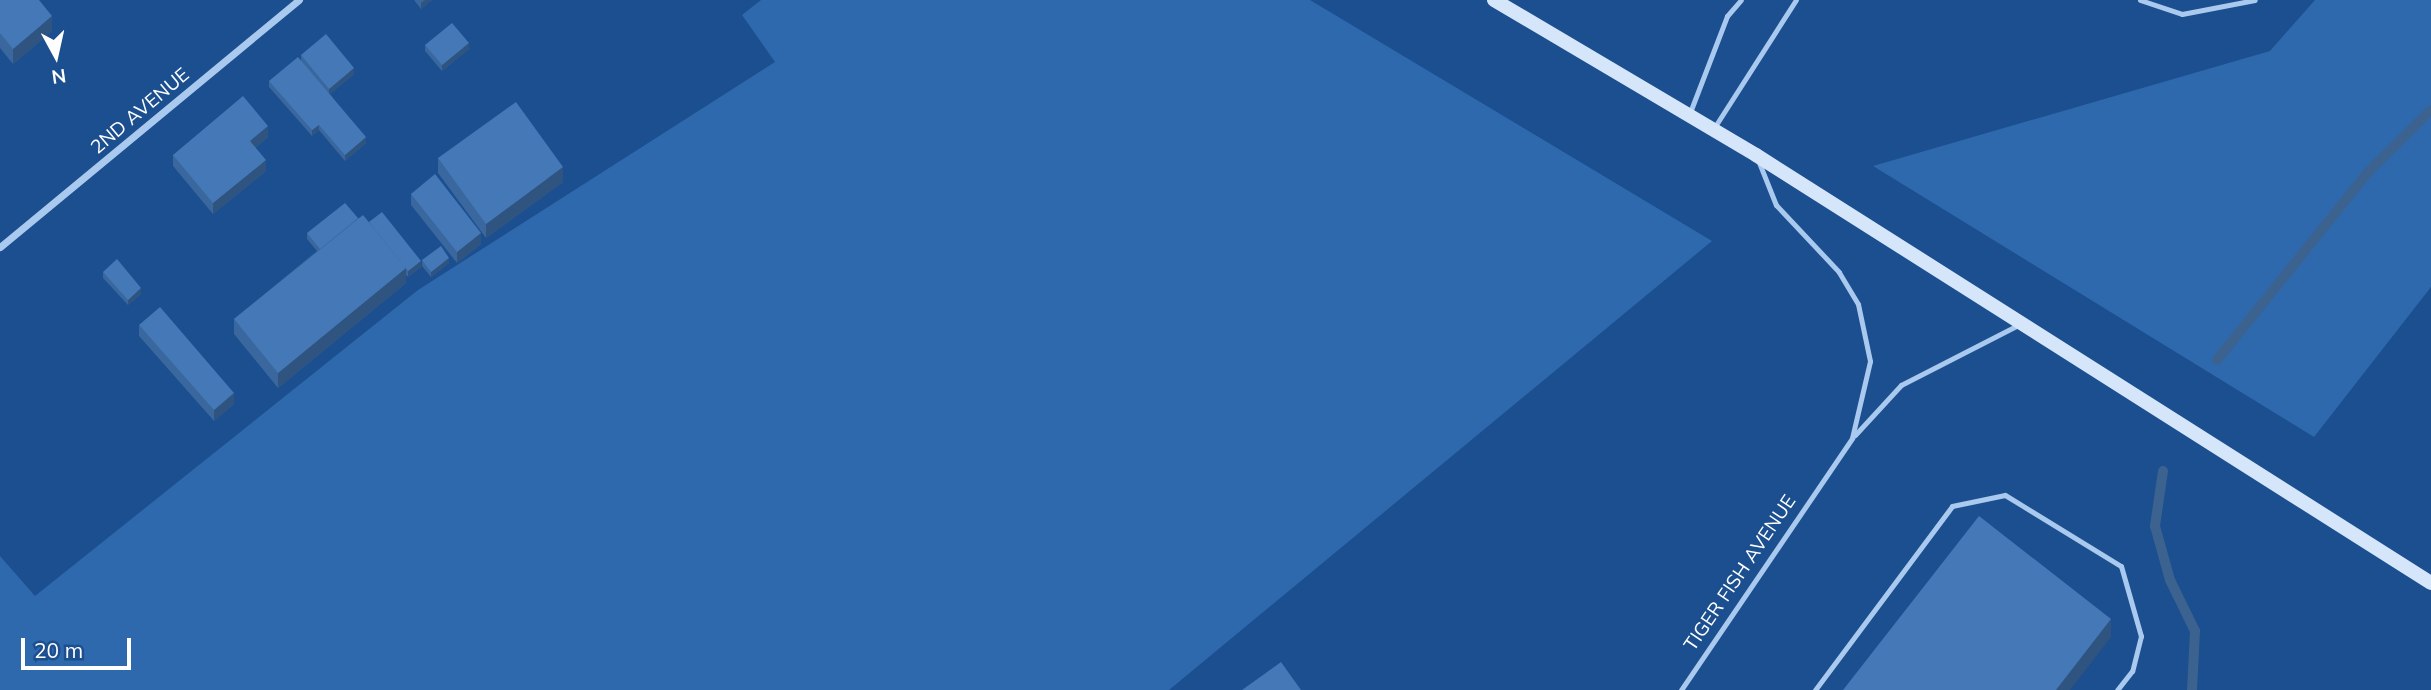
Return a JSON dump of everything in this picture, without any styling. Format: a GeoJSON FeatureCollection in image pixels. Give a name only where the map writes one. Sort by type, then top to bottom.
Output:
{"type":"FeatureCollection","features":[{"type":"Feature","properties":{"kind":"main road"},"geometry":{"type":"LineString","coordinates":[[1494,0],[1756,155],[2431,583]]}},
{"type":"Feature","properties":{"kind":"street","name":"2ND AVENUE"},"geometry":{"type":"LineString","coordinates":[[0,247],[299,0]]}},
{"type":"Feature","properties":{"kind":"lane"},"geometry":{"type":"LineString","coordinates":[[1689,115],[1727,16],[1741,0]]}},
{"type":"Feature","properties":{"kind":"lane"},"geometry":{"type":"LineString","coordinates":[[1713,130],[1796,0]]}},
{"type":"Feature","properties":{"kind":"lane"},"geometry":{"type":"LineString","coordinates":[[2140,0],[2182,14],[2255,0]]}},
{"type":"Feature","properties":{"kind":"lane"},"geometry":{"type":"LineString","coordinates":[[1756,155],[1776,205],[1839,272],[1867,330],[1865,395],[1852,438],[1826,474]]}},
{"type":"Feature","properties":{"kind":"lane"},"geometry":{"type":"LineString","coordinates":[[1826,474],[1901,385],[2022,323]]}},
{"type":"Feature","properties":{"kind":"lane","name":"TIGER FISH AVENUE"},"geometry":{"type":"LineString","coordinates":[[1681,690],[1826,474]]}},
{"type":"Feature","properties":{"kind":"lane"},"geometry":{"type":"LineString","coordinates":[[1815,690],[1952,506],[2005,495],[2121,566],[2141,636],[2132,671],[2117,690]]}},
{"type":"Feature","properties":{"kind":"shaded area"},"geometry":{"type":"Polygon","coordinates":[[[761,0],[1310,0],[1712,241],[1169,690],[0,690],[0,556],[35,596],[418,290],[775,62],[742,15],[761,0]]]}},
{"type":"Feature","properties":{"kind":"shaded area"},"geometry":{"type":"Polygon","coordinates":[[[2315,0],[2431,0],[2431,287],[2314,437],[1873,166],[2270,51],[2315,0]]]}},
{"type":"Feature","properties":{"kind":"building"},"geometry":{"type":"Polygon","coordinates":[[[0,0],[39,0],[52,16],[13,49],[0,33],[0,0]]]}},
{"type":"Feature","properties":{"kind":"building"},"geometry":{"type":"Polygon","coordinates":[[[452,23],[469,43],[442,65],[425,45],[452,23]]]}},
{"type":"Feature","properties":{"kind":"building"},"geometry":{"type":"Polygon","coordinates":[[[326,34],[354,68],[329,89],[301,55],[326,34]]]}},
{"type":"Feature","properties":{"kind":"building"},"geometry":{"type":"Polygon","coordinates":[[[298,57],[366,137],[345,155],[319,125],[312,130],[269,81],[298,57]]]}},
{"type":"Feature","properties":{"kind":"building"},"geometry":{"type":"Polygon","coordinates":[[[243,96],[268,126],[250,141],[266,160],[213,203],[173,155],[243,96]]]}},
{"type":"Feature","properties":{"kind":"building"},"geometry":{"type":"Polygon","coordinates":[[[516,102],[563,167],[486,224],[438,158],[516,102]]]}},
{"type":"Feature","properties":{"kind":"building"},"geometry":{"type":"Polygon","coordinates":[[[435,174],[481,233],[457,252],[411,194],[435,174]]]}},
{"type":"Feature","properties":{"kind":"building"},"geometry":{"type":"Polygon","coordinates":[[[345,203],[358,218],[320,249],[307,233],[345,203]]]}},
{"type":"Feature","properties":{"kind":"building"},"geometry":{"type":"Polygon","coordinates":[[[382,212],[421,261],[408,271],[369,222],[382,212]]]}},
{"type":"Feature","properties":{"kind":"building"},"geometry":{"type":"Polygon","coordinates":[[[363,215],[406,268],[278,373],[234,319],[363,215]]]}},
{"type":"Feature","properties":{"kind":"building"},"geometry":{"type":"Polygon","coordinates":[[[441,246],[449,258],[431,272],[422,260],[441,246]]]}},
{"type":"Feature","properties":{"kind":"building"},"geometry":{"type":"Polygon","coordinates":[[[117,259],[141,288],[128,300],[103,272],[117,259]]]}},
{"type":"Feature","properties":{"kind":"building"},"geometry":{"type":"Polygon","coordinates":[[[160,307],[234,393],[214,410],[139,325],[160,307]]]}},
{"type":"Feature","properties":{"kind":"building"},"geometry":{"type":"Polygon","coordinates":[[[1979,516],[2111,619],[2056,690],[1843,690],[1979,516]]]}},
{"type":"Feature","properties":{"kind":"building"},"geometry":{"type":"Polygon","coordinates":[[[1281,662],[1301,690],[1242,690],[1281,662]]]}},
{"type":"Feature","properties":{"kind":"waterway"},"geometry":{"type":"LineString","coordinates":[[2217,360],[2368,172],[2431,110]]}},
{"type":"Feature","properties":{"kind":"waterway"},"geometry":{"type":"LineString","coordinates":[[2163,471],[2155,526],[2170,580],[2195,631],[2192,690]]}}]}
